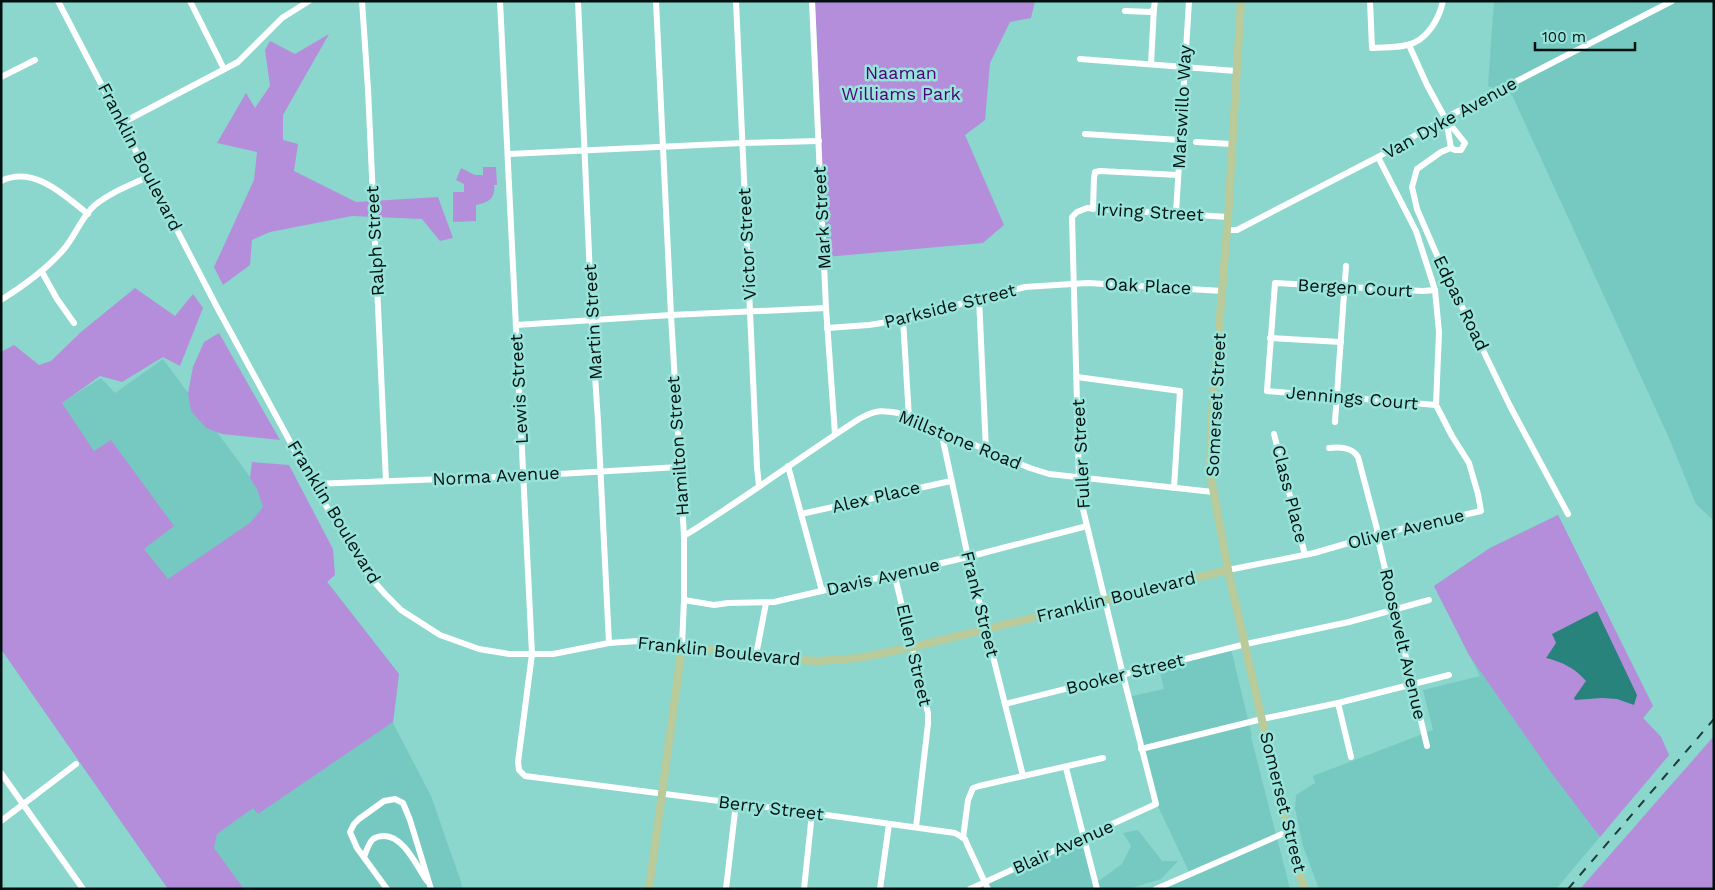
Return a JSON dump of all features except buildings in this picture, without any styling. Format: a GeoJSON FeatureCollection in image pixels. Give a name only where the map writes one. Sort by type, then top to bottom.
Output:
{"type":"FeatureCollection","features":[{"type":"Feature","properties":{"kind":"main road","name":"Somerset Street"},"geometry":{"type":"LineString","coordinates":[[1241,1],[1228,217],[1211,427],[1210,472],[1228,570],[1298,871],[1305,889]]}},
{"type":"Feature","properties":{"kind":"main road","name":"Franklin Boulevard"},"geometry":{"type":"LineString","coordinates":[[682,646],[796,660],[819,661],[859,658],[913,647],[1228,570]]}},
{"type":"Feature","properties":{"kind":"main road","name":"Hamilton Street"},"geometry":{"type":"LineString","coordinates":[[649,889],[682,646]]}},
{"type":"Feature","properties":{"kind":"street","name":"Franklin Boulevard"},"geometry":{"type":"LineString","coordinates":[[58,1],[218,309],[313,484],[370,577],[401,610],[450,640],[478,649],[509,654],[553,654],[608,643],[638,641],[682,646]]}},
{"type":"Feature","properties":{"kind":"street"},"geometry":{"type":"LineString","coordinates":[[190,1],[224,69]]}},
{"type":"Feature","properties":{"kind":"street"},"geometry":{"type":"LineString","coordinates":[[122,123],[238,62],[282,18],[309,1]]}},
{"type":"Feature","properties":{"kind":"street","name":"Ralph Street"},"geometry":{"type":"LineString","coordinates":[[362,1],[368,89],[386,481]]}},
{"type":"Feature","properties":{"kind":"street","name":"Lewis Street"},"geometry":{"type":"LineString","coordinates":[[500,1],[509,154],[510,225],[532,654],[518,762],[522,774]]}},
{"type":"Feature","properties":{"kind":"street","name":"Martin Street"},"geometry":{"type":"LineString","coordinates":[[578,1],[608,643]]}},
{"type":"Feature","properties":{"kind":"street","name":"Hamilton Street"},"geometry":{"type":"LineString","coordinates":[[656,1],[670,314],[684,536],[682,646]]}},
{"type":"Feature","properties":{"kind":"street","name":"Victor Street"},"geometry":{"type":"LineString","coordinates":[[736,1],[759,486]]}},
{"type":"Feature","properties":{"kind":"street","name":"Mark Street"},"geometry":{"type":"LineString","coordinates":[[812,1],[827,328],[834,434]]}},
{"type":"Feature","properties":{"kind":"street","name":"Marswillo Way"},"geometry":{"type":"LineString","coordinates":[[1176,213],[1189,1]]}},
{"type":"Feature","properties":{"kind":"street"},"geometry":{"type":"LineString","coordinates":[[1370,1],[1372,48],[1409,45],[1420,38],[1434,26],[1443,1]]}},
{"type":"Feature","properties":{"kind":"street","name":"Van Dyke Avenue"},"geometry":{"type":"LineString","coordinates":[[1226,230],[1237,230],[1378,157],[1445,118],[1672,1]]}},
{"type":"Feature","properties":{"kind":"street"},"geometry":{"type":"LineString","coordinates":[[1151,64],[1154,5]]}},
{"type":"Feature","properties":{"kind":"street"},"geometry":{"type":"LineString","coordinates":[[1124,11],[1151,12],[1154,5]]}},
{"type":"Feature","properties":{"kind":"street"},"geometry":{"type":"LineString","coordinates":[[1409,45],[1427,85],[1445,118],[1452,148]]}},
{"type":"Feature","properties":{"kind":"street"},"geometry":{"type":"LineString","coordinates":[[1080,59],[1236,71]]}},
{"type":"Feature","properties":{"kind":"street"},"geometry":{"type":"LineString","coordinates":[[1,77],[36,60]]}},
{"type":"Feature","properties":{"kind":"street","name":"Edpas Road"},"geometry":{"type":"LineString","coordinates":[[1445,118],[1465,142],[1461,150],[1452,148],[1441,152],[1417,169],[1412,187],[1417,209],[1436,254],[1510,406],[1568,514]]}},
{"type":"Feature","properties":{"kind":"street"},"geometry":{"type":"LineString","coordinates":[[1085,134],[1180,140]]}},
{"type":"Feature","properties":{"kind":"street"},"geometry":{"type":"LineString","coordinates":[[509,154],[819,141]]}},
{"type":"Feature","properties":{"kind":"street"},"geometry":{"type":"LineString","coordinates":[[1196,142],[1232,144]]}},
{"type":"Feature","properties":{"kind":"street","name":"Oliver Avenue"},"geometry":{"type":"LineString","coordinates":[[1228,570],[1305,554],[1480,511],[1478,494],[1469,463],[1436,405],[1439,332],[1435,290],[1416,231],[1378,157]]}},
{"type":"Feature","properties":{"kind":"street"},"geometry":{"type":"LineString","coordinates":[[1093,209],[1094,178],[1096,172],[1178,175]]}},
{"type":"Feature","properties":{"kind":"street"},"geometry":{"type":"LineString","coordinates":[[1,300],[42,272],[65,248],[95,206],[121,189],[150,176]]}},
{"type":"Feature","properties":{"kind":"street"},"geometry":{"type":"LineString","coordinates":[[1,181],[16,177],[40,180],[54,187],[88,214]]}},
{"type":"Feature","properties":{"kind":"street","name":"Irving Street"},"geometry":{"type":"LineString","coordinates":[[1074,214],[1087,208],[1228,217]]}},
{"type":"Feature","properties":{"kind":"street","name":"Fuller Street"},"geometry":{"type":"LineString","coordinates":[[1074,214],[1071,225],[1082,505],[1122,675],[1156,804]]}},
{"type":"Feature","properties":{"kind":"street"},"geometry":{"type":"LineString","coordinates":[[1335,422],[1346,266]]}},
{"type":"Feature","properties":{"kind":"street"},"geometry":{"type":"LineString","coordinates":[[42,272],[57,299],[74,322]]}},
{"type":"Feature","properties":{"kind":"street","name":"Bergen Court"},"geometry":{"type":"LineString","coordinates":[[1270,338],[1275,283],[1423,291],[1435,290]]}},
{"type":"Feature","properties":{"kind":"street","name":"Oak Place"},"geometry":{"type":"LineString","coordinates":[[1074,284],[1126,284],[1222,290]]}},
{"type":"Feature","properties":{"kind":"street","name":"Parkside Street"},"geometry":{"type":"LineString","coordinates":[[827,328],[869,325],[903,319],[1025,287],[1074,284]]}},
{"type":"Feature","properties":{"kind":"street"},"geometry":{"type":"LineString","coordinates":[[979,298],[986,450]]}},
{"type":"Feature","properties":{"kind":"street"},"geometry":{"type":"LineString","coordinates":[[516,325],[670,314],[826,308]]}},
{"type":"Feature","properties":{"kind":"street"},"geometry":{"type":"LineString","coordinates":[[903,319],[908,418]]}},
{"type":"Feature","properties":{"kind":"street"},"geometry":{"type":"LineString","coordinates":[[1270,338],[1341,342]]}},
{"type":"Feature","properties":{"kind":"street","name":"Jennings Court"},"geometry":{"type":"LineString","coordinates":[[1270,338],[1267,391],[1436,405]]}},
{"type":"Feature","properties":{"kind":"street"},"geometry":{"type":"LineString","coordinates":[[1077,377],[1180,391],[1174,488]]}},
{"type":"Feature","properties":{"kind":"street","name":"Millstone Road"},"geometry":{"type":"LineString","coordinates":[[684,536],[729,508],[834,434],[858,419],[881,410],[898,413],[1030,468],[1050,474],[1213,492]]}},
{"type":"Feature","properties":{"kind":"street","name":"Frank Street"},"geometry":{"type":"LineString","coordinates":[[941,431],[968,557],[1023,776]]}},
{"type":"Feature","properties":{"kind":"street","name":"Class Place"},"geometry":{"type":"LineString","coordinates":[[1274,434],[1305,554]]}},
{"type":"Feature","properties":{"kind":"street","name":"Roosevelt Avenue"},"geometry":{"type":"LineString","coordinates":[[1329,448],[1344,448],[1352,451],[1358,457],[1377,529],[1427,746]]}},
{"type":"Feature","properties":{"kind":"street"},"geometry":{"type":"LineString","coordinates":[[788,466],[822,591]]}},
{"type":"Feature","properties":{"kind":"street","name":"Norma Avenue"},"geometry":{"type":"LineString","coordinates":[[313,484],[524,476],[679,467]]}},
{"type":"Feature","properties":{"kind":"street","name":"Alex Place"},"geometry":{"type":"LineString","coordinates":[[801,514],[951,481]]}},
{"type":"Feature","properties":{"kind":"street","name":"Davis Avenue"},"geometry":{"type":"LineString","coordinates":[[684,600],[714,605],[766,603],[968,557],[1087,526]]}},
{"type":"Feature","properties":{"kind":"street","name":"Ellen Street"},"geometry":{"type":"LineString","coordinates":[[894,573],[926,700],[928,724],[916,827]]}},
{"type":"Feature","properties":{"kind":"street","name":"Booker Street"},"geometry":{"type":"LineString","coordinates":[[1005,704],[1246,644],[1349,622],[1429,600]]}},
{"type":"Feature","properties":{"kind":"street"},"geometry":{"type":"LineString","coordinates":[[756,655],[766,603]]}},
{"type":"Feature","properties":{"kind":"street"},"geometry":{"type":"LineString","coordinates":[[1141,749],[1449,675]]}},
{"type":"Feature","properties":{"kind":"street"},"geometry":{"type":"LineString","coordinates":[[1338,703],[1351,757]]}},
{"type":"Feature","properties":{"kind":"street"},"geometry":{"type":"LineString","coordinates":[[986,886],[967,844],[962,838],[968,800],[973,788],[1104,758]]}},
{"type":"Feature","properties":{"kind":"street"},"geometry":{"type":"LineString","coordinates":[[1,821],[76,764]]}},
{"type":"Feature","properties":{"kind":"street"},"geometry":{"type":"LineString","coordinates":[[1066,768],[1097,889]]}},
{"type":"Feature","properties":{"kind":"street"},"geometry":{"type":"LineString","coordinates":[[1,773],[83,889]]}},
{"type":"Feature","properties":{"kind":"street","name":"Berry Street"},"geometry":{"type":"LineString","coordinates":[[522,774],[525,776],[661,795],[916,827],[955,833],[962,838]]}},
{"type":"Feature","properties":{"kind":"street"},"geometry":{"type":"LineString","coordinates":[[387,889],[364,857],[350,832],[359,819],[384,801],[395,799],[403,803],[410,820],[431,889]]}},
{"type":"Feature","properties":{"kind":"street"},"geometry":{"type":"LineString","coordinates":[[726,889],[736,803]]}},
{"type":"Feature","properties":{"kind":"street","name":"Blair Avenue"},"geometry":{"type":"LineString","coordinates":[[970,889],[986,886],[1156,804]]}},
{"type":"Feature","properties":{"kind":"street"},"geometry":{"type":"LineString","coordinates":[[804,889],[812,813]]}},
{"type":"Feature","properties":{"kind":"street"},"geometry":{"type":"LineString","coordinates":[[880,889],[889,824]]}},
{"type":"Feature","properties":{"kind":"street"},"geometry":{"type":"LineString","coordinates":[[1156,889],[1289,831]]}},
{"type":"Feature","properties":{"kind":"street"},"geometry":{"type":"LineString","coordinates":[[364,857],[372,840],[377,837],[386,836],[397,840],[403,846],[431,889]]}},
{"type":"Feature","properties":{"kind":"shaded area"},"geometry":{"type":"Polygon","coordinates":[[[1494,1],[1714,1],[1714,521],[1696,504],[1669,438],[1512,95],[1488,86],[1494,1]]]}},
{"type":"Feature","properties":{"kind":"shaded area"},"geometry":{"type":"Polygon","coordinates":[[[163,359],[329,584],[399,674],[393,723],[431,796],[462,889],[168,889],[1,649],[1,533],[61,403],[101,378],[115,393],[163,359]]]}},
{"type":"Feature","properties":{"kind":"shaded area"},"geometry":{"type":"Polygon","coordinates":[[[1558,515],[1653,706],[1643,718],[1661,737],[1669,755],[1556,889],[1319,889],[1303,846],[1295,808],[1296,795],[1315,783],[1313,776],[1433,730],[1423,690],[1480,676],[1434,586],[1490,548],[1558,515]]]}},
{"type":"Feature","properties":{"kind":"shaded area"},"geometry":{"type":"Polygon","coordinates":[[[1597,611],[1637,695],[1634,705],[1617,699],[1575,700],[1574,698],[1586,681],[1568,666],[1546,658],[1556,643],[1552,634],[1597,611]]]}},
{"type":"Feature","properties":{"kind":"shaded area"},"geometry":{"type":"Polygon","coordinates":[[[1231,649],[1251,737],[1290,889],[1157,889],[1190,874],[1156,802],[1128,697],[1164,689],[1159,668],[1231,649]]]}},
{"type":"Feature","properties":{"kind":"shaded area"},"geometry":{"type":"Polygon","coordinates":[[[1138,830],[1162,861],[1178,861],[1161,879],[1128,889],[977,889],[1085,840],[1097,882],[1122,864],[1131,846],[1123,833],[1138,830]]]}},
{"type":"Feature","properties":{"kind":"green space","name":"Naaman Williams Park"},"geometry":{"type":"Polygon","coordinates":[[[815,1],[1035,1],[1031,18],[1010,22],[990,63],[985,120],[965,135],[1004,225],[983,243],[826,257],[815,1]]]}},
{"type":"Feature","properties":{"kind":"green space"},"geometry":{"type":"Polygon","coordinates":[[[329,34],[283,115],[283,140],[298,144],[294,171],[356,202],[438,197],[453,238],[440,241],[422,219],[352,216],[270,232],[252,240],[250,265],[223,285],[214,267],[254,180],[257,152],[217,143],[246,93],[255,108],[270,86],[265,50],[270,41],[295,54],[329,34]]]}},
{"type":"Feature","properties":{"kind":"green space"},"geometry":{"type":"Polygon","coordinates":[[[483,167],[496,167],[497,185],[494,185],[492,197],[484,203],[476,205],[476,221],[453,222],[453,192],[464,192],[464,184],[456,180],[461,168],[475,175],[483,175],[483,167]]]}},
{"type":"Feature","properties":{"kind":"green space"},"geometry":{"type":"Polygon","coordinates":[[[135,288],[175,316],[193,294],[203,308],[180,366],[163,357],[122,382],[100,376],[62,403],[94,451],[111,440],[174,526],[144,549],[168,579],[251,522],[263,507],[257,489],[250,478],[252,462],[289,465],[333,549],[335,575],[327,582],[399,674],[393,722],[258,814],[253,808],[217,834],[214,848],[244,889],[168,889],[1,649],[1,352],[14,345],[39,365],[51,361],[81,332],[135,288]]]}},
{"type":"Feature","properties":{"kind":"green space"},"geometry":{"type":"Polygon","coordinates":[[[219,333],[280,440],[222,434],[206,428],[191,411],[188,393],[193,367],[204,342],[219,333]]]}},
{"type":"Feature","properties":{"kind":"green space"},"geometry":{"type":"Polygon","coordinates":[[[1558,515],[1653,706],[1643,718],[1661,737],[1669,755],[1600,837],[1550,771],[1469,655],[1434,586],[1490,548],[1558,515]]]}},
{"type":"Feature","properties":{"kind":"green space"},"geometry":{"type":"Polygon","coordinates":[[[1714,736],[1714,889],[1580,889],[1714,736]]]}},
{"type":"Feature","properties":{"kind":"railway"},"geometry":{"type":"LineString","coordinates":[[1568,889],[1714,719]]}}]}
